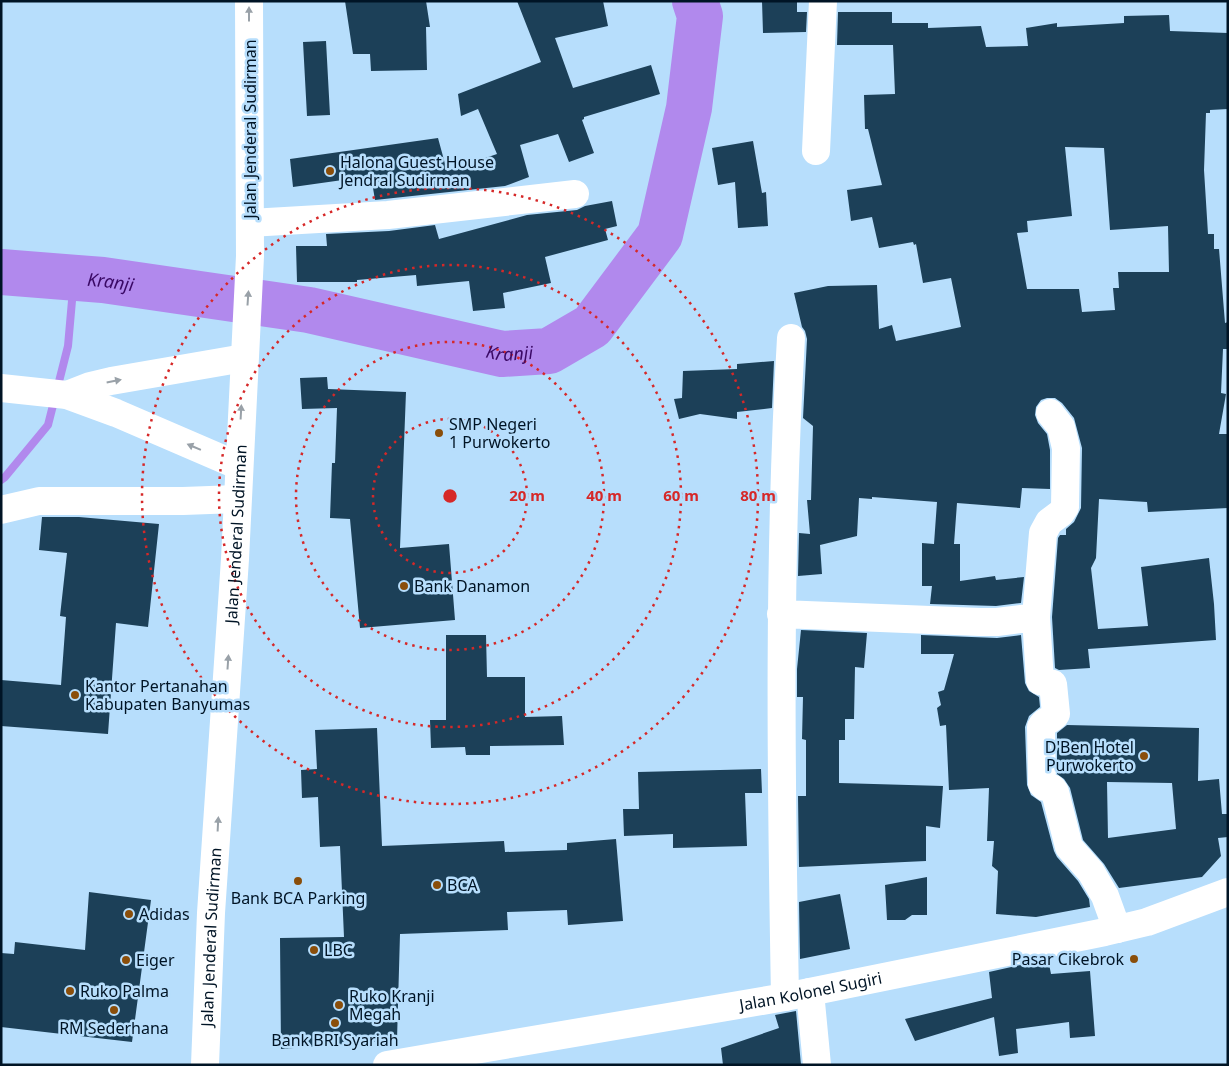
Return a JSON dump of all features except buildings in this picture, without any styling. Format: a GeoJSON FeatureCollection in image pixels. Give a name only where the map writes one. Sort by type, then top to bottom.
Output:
{"type":"FeatureCollection","features":[{"type":"Feature","properties":{"kind":"street","name":"Jalan Jenderal Sudirman"},"geometry":{"type":"LineString","coordinates":[[205,1065],[211,913],[235,559],[238,466],[250,256],[249,1]]}},
{"type":"Feature","properties":{"kind":"street"},"geometry":{"type":"LineString","coordinates":[[816,151],[822,1]]}},
{"type":"Feature","properties":{"kind":"street"},"geometry":{"type":"LineString","coordinates":[[250,223],[388,215],[575,194]]}},
{"type":"Feature","properties":{"kind":"street"},"geometry":{"type":"LineString","coordinates":[[791,338],[785,433],[781,614],[798,994],[817,1065]]}},
{"type":"Feature","properties":{"kind":"street"},"geometry":{"type":"LineString","coordinates":[[67,395],[90,386],[245,350]]}},
{"type":"Feature","properties":{"kind":"street"},"geometry":{"type":"LineString","coordinates":[[1,388],[67,395],[116,413],[238,466]]}},
{"type":"Feature","properties":{"kind":"street"},"geometry":{"type":"LineString","coordinates":[[1050,412],[1061,428],[1066,448],[1065,507],[1062,513],[1049,522],[1043,533],[1036,617],[1040,680],[1053,684],[1056,714],[1042,724],[1041,727],[1042,784],[1045,787],[1052,788],[1055,792],[1069,847],[1091,872],[1105,896],[1117,928]]}},
{"type":"Feature","properties":{"kind":"street"},"geometry":{"type":"LineString","coordinates":[[1,510],[39,501],[237,499]]}},
{"type":"Feature","properties":{"kind":"street"},"geometry":{"type":"LineString","coordinates":[[781,614],[980,622],[997,622],[1036,617]]}},
{"type":"Feature","properties":{"kind":"street","name":"Jalan Kolonel Sugiri"},"geometry":{"type":"LineString","coordinates":[[387,1065],[798,994],[1105,932],[1147,922],[1228,892]]}},
{"type":"Feature","properties":{"kind":"waterway","name":"Kranji"},"geometry":{"type":"LineString","coordinates":[[1,272],[103,280],[309,310],[502,354],[549,351],[592,326],[660,235],[689,108],[700,16],[695,1]]}},
{"type":"Feature","properties":{"kind":"waterway","name":"Kranji"},"geometry":{"type":"LineString","coordinates":[[1,480],[48,425],[68,346],[74,278]]}},
{"type":"Feature","properties":{"kind":"place","name":"Halona Guest House Jendral Sudirman"},"geometry":{"type":"Point","coordinates":[330,171]}},
{"type":"Feature","properties":{"kind":"place","name":"SMP Negeri 1 Purwokerto"},"geometry":{"type":"Point","coordinates":[439,433]}},
{"type":"Feature","properties":{"kind":"place","name":"Bank Danamon"},"geometry":{"type":"Point","coordinates":[404,586]}},
{"type":"Feature","properties":{"kind":"place","name":"Kantor Pertanahan Kabupaten Banyumas"},"geometry":{"type":"Point","coordinates":[75,695]}},
{"type":"Feature","properties":{"kind":"place","name":"D'Ben Hotel Purwokerto"},"geometry":{"type":"Point","coordinates":[1144,756]}},
{"type":"Feature","properties":{"kind":"place","name":"Bank BCA Parking"},"geometry":{"type":"Point","coordinates":[298,881]}},
{"type":"Feature","properties":{"kind":"place","name":"BCA"},"geometry":{"type":"Point","coordinates":[437,885]}},
{"type":"Feature","properties":{"kind":"place","name":"Adidas"},"geometry":{"type":"Point","coordinates":[129,914]}},
{"type":"Feature","properties":{"kind":"place","name":"LBC"},"geometry":{"type":"Point","coordinates":[314,950]}},
{"type":"Feature","properties":{"kind":"place","name":"Pasar Cikebrok"},"geometry":{"type":"Point","coordinates":[1134,959]}},
{"type":"Feature","properties":{"kind":"place","name":"Eiger"},"geometry":{"type":"Point","coordinates":[126,960]}},
{"type":"Feature","properties":{"kind":"place","name":"Ruko Palma"},"geometry":{"type":"Point","coordinates":[70,991]}},
{"type":"Feature","properties":{"kind":"place","name":"Ruko Kranji Megah"},"geometry":{"type":"Point","coordinates":[339,1005]}},
{"type":"Feature","properties":{"kind":"place","name":"RM Sederhana"},"geometry":{"type":"Point","coordinates":[114,1010]}},
{"type":"Feature","properties":{"kind":"place","name":"Bank BRI Syariah"},"geometry":{"type":"Point","coordinates":[335,1023]}}]}
